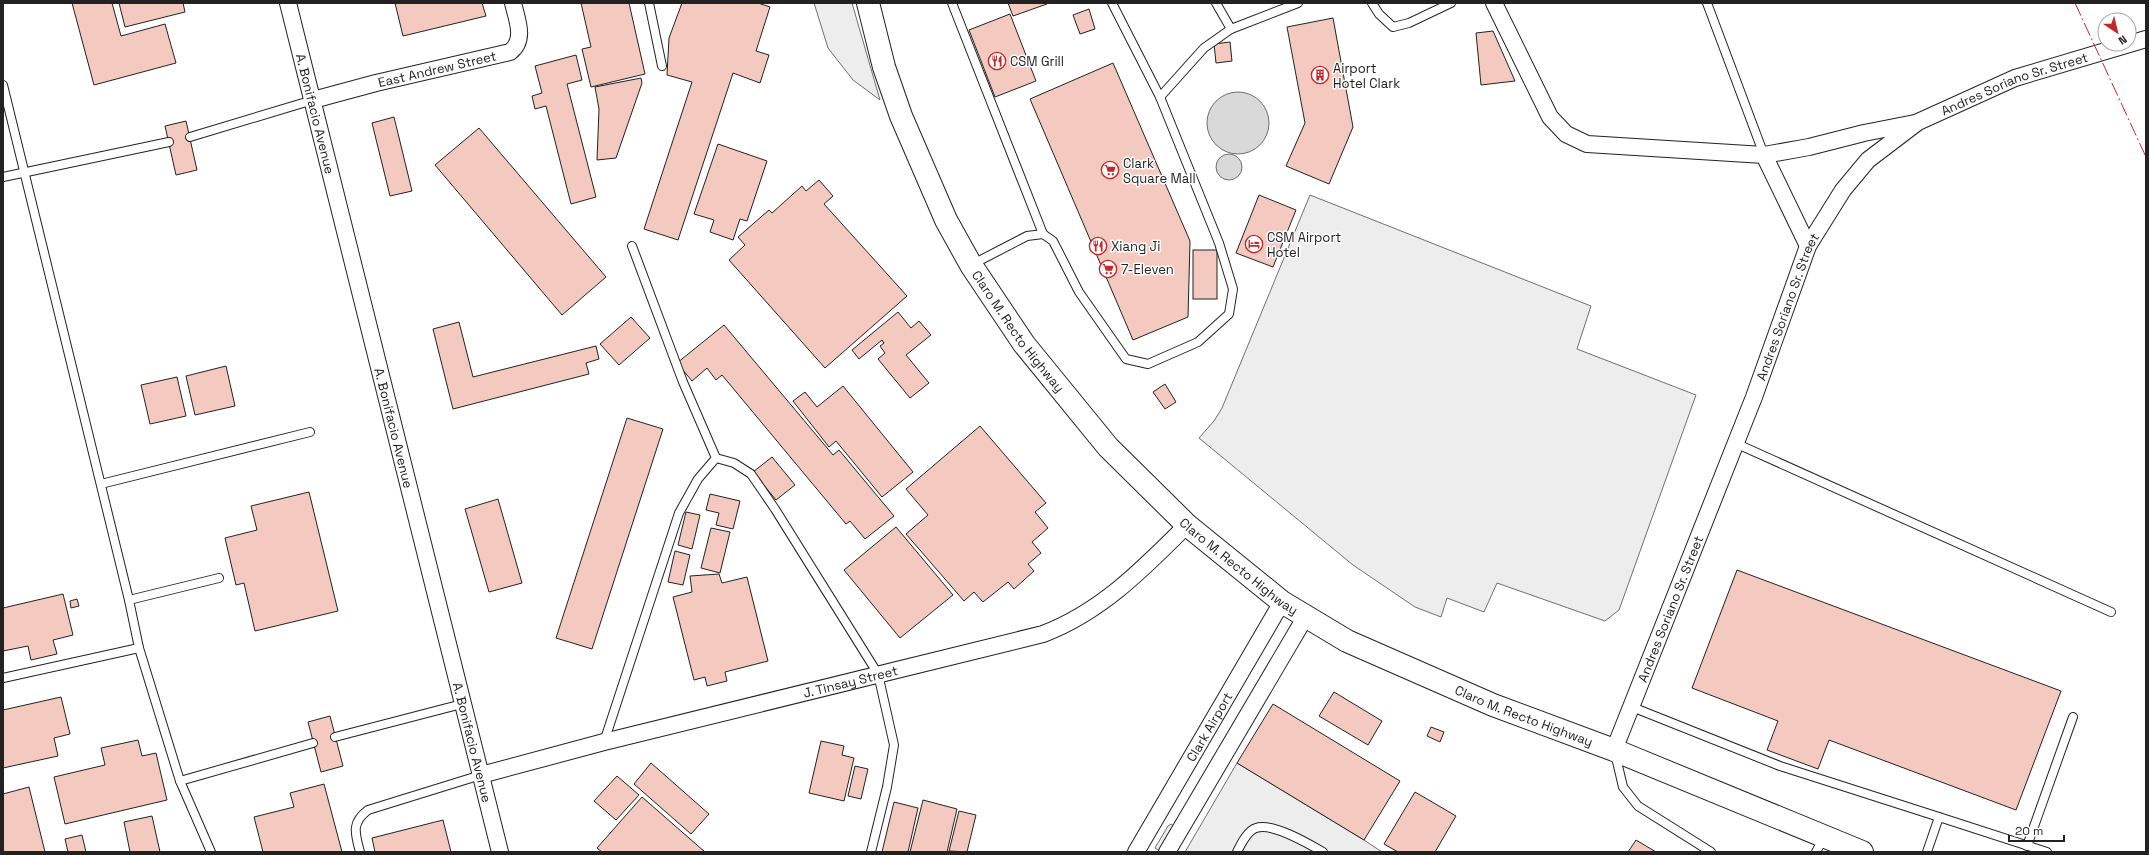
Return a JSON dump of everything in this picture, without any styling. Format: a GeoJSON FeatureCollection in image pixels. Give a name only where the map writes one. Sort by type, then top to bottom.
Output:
{"type":"FeatureCollection","features":[{"type":"Feature","properties":{"kind":"main road","name":"Claro M. Recto Highway"},"geometry":{"type":"LineString","coordinates":[[872,4],[884,67],[903,122],[946,220],[980,260],[1024,344],[1108,447],[1186,525],[1282,602],[1346,641],[1493,705],[1614,750],[1820,844],[1862,852]]}},
{"type":"Feature","properties":{"kind":"street","name":"A. Bonifacio Avenue"},"geometry":{"type":"LineString","coordinates":[[288,3],[500,852]]}},
{"type":"Feature","properties":{"kind":"street","name":"East Andrew Street"},"geometry":{"type":"LineString","coordinates":[[312,100],[368,85],[510,52],[516,48],[520,42],[520,33],[513,3]]}},
{"type":"Feature","properties":{"kind":"street"},"geometry":{"type":"LineString","coordinates":[[1494,3],[1550,117],[1566,134],[1587,144],[1764,155],[1809,147],[1864,133],[1918,122]]}},
{"type":"Feature","properties":{"kind":"street","name":"Andres Soriano Sr. Street"},"geometry":{"type":"LineString","coordinates":[[1614,750],[1754,398],[1808,246],[1843,190],[1868,160],[1918,122],[2015,78],[2146,39]]}},
{"type":"Feature","properties":{"kind":"street"},"geometry":{"type":"LineString","coordinates":[[1764,155],[1808,246]]}},
{"type":"Feature","properties":{"kind":"street","name":"J. Tinsay Street"},"geometry":{"type":"LineString","coordinates":[[481,775],[604,742],[878,674],[1020,641],[1064,626],[1083,615],[1143,569],[1186,525]]}},
{"type":"Feature","properties":{"kind":"street","name":"Clark Airport"},"geometry":{"type":"LineString","coordinates":[[1136,852],[1282,602]]}},
{"type":"Feature","properties":{"kind":"street","name":"Clark Airport"},"geometry":{"type":"LineString","coordinates":[[1167,852],[1306,616]]}},
{"type":"Feature","properties":{"kind":"lane"},"geometry":{"type":"LineString","coordinates":[[649,3],[662,66]]}},
{"type":"Feature","properties":{"kind":"lane"},"geometry":{"type":"LineString","coordinates":[[952,3],[1043,234],[1053,241],[1079,292],[1126,359],[1148,364],[1198,342],[1229,314],[1233,289],[1219,243],[1160,97],[1112,3]]}},
{"type":"Feature","properties":{"kind":"lane"},"geometry":{"type":"LineString","coordinates":[[1216,3],[1231,30]]}},
{"type":"Feature","properties":{"kind":"lane"},"geometry":{"type":"LineString","coordinates":[[1160,97],[1204,48],[1231,30],[1298,3]]}},
{"type":"Feature","properties":{"kind":"lane"},"geometry":{"type":"LineString","coordinates":[[1372,3],[1379,14],[1393,27],[1409,23],[1451,3]]}},
{"type":"Feature","properties":{"kind":"lane"},"geometry":{"type":"LineString","coordinates":[[1707,3],[1764,155]]}},
{"type":"Feature","properties":{"kind":"lane"},"geometry":{"type":"LineString","coordinates":[[3,85],[101,484],[139,648],[180,782],[211,852]]}},
{"type":"Feature","properties":{"kind":"lane"},"geometry":{"type":"LineString","coordinates":[[190,137],[312,100]]}},
{"type":"Feature","properties":{"kind":"lane"},"geometry":{"type":"LineString","coordinates":[[3,177],[169,142]]}},
{"type":"Feature","properties":{"kind":"lane"},"geometry":{"type":"LineString","coordinates":[[980,260],[1027,236],[1043,234]]}},
{"type":"Feature","properties":{"kind":"lane"},"geometry":{"type":"LineString","coordinates":[[632,246],[683,382],[716,458]]}},
{"type":"Feature","properties":{"kind":"lane"},"geometry":{"type":"LineString","coordinates":[[101,484],[310,432]]}},
{"type":"Feature","properties":{"kind":"lane"},"geometry":{"type":"LineString","coordinates":[[1735,443],[2111,612]]}},
{"type":"Feature","properties":{"kind":"lane"},"geometry":{"type":"LineString","coordinates":[[716,458],[734,463],[751,474],[775,509],[878,674],[894,745],[887,787],[871,852]]}},
{"type":"Feature","properties":{"kind":"lane"},"geometry":{"type":"LineString","coordinates":[[604,742],[679,513],[698,479],[716,458]]}},
{"type":"Feature","properties":{"kind":"lane"},"geometry":{"type":"LineString","coordinates":[[129,600],[220,578]]}},
{"type":"Feature","properties":{"kind":"lane"},"geometry":{"type":"LineString","coordinates":[[3,678],[139,648]]}},
{"type":"Feature","properties":{"kind":"lane"},"geometry":{"type":"LineString","coordinates":[[335,737],[462,704]]}},
{"type":"Feature","properties":{"kind":"lane"},"geometry":{"type":"LineString","coordinates":[[1632,707],[1780,766],[2047,852]]}},
{"type":"Feature","properties":{"kind":"lane"},"geometry":{"type":"LineString","coordinates":[[2027,846],[2074,717]]}},
{"type":"Feature","properties":{"kind":"lane"},"geometry":{"type":"LineString","coordinates":[[180,782],[313,742]]}},
{"type":"Feature","properties":{"kind":"lane"},"geometry":{"type":"LineString","coordinates":[[1614,750],[1623,787],[1638,806],[1711,852]]}},
{"type":"Feature","properties":{"kind":"lane"},"geometry":{"type":"LineString","coordinates":[[360,852],[356,825],[360,816],[368,810],[481,775]]}},
{"type":"Feature","properties":{"kind":"lane"},"geometry":{"type":"LineString","coordinates":[[1927,852],[1939,817]]}},
{"type":"Feature","properties":{"kind":"lane"},"geometry":{"type":"LineString","coordinates":[[1237,852],[1249,833],[1255,828],[1263,827],[1300,838],[1323,852]]}},
{"type":"Feature","properties":{"kind":"shaded area"},"geometry":{"type":"Polygon","coordinates":[[[814,3],[852,3],[880,100],[853,80],[828,48],[814,3]]]}},
{"type":"Feature","properties":{"kind":"shaded area"},"geometry":{"type":"Polygon","coordinates":[[[1238,92],[1255,97],[1260,101],[1264,106],[1269,123],[1264,140],[1260,145],[1255,149],[1238,154],[1221,149],[1216,145],[1212,140],[1207,123],[1212,106],[1216,101],[1221,97],[1238,92]]]}},
{"type":"Feature","properties":{"kind":"shaded area"},"geometry":{"type":"Polygon","coordinates":[[[1229,154],[1238,158],[1242,167],[1238,176],[1229,180],[1220,176],[1216,167],[1220,158],[1229,154]]]}},
{"type":"Feature","properties":{"kind":"shaded area"},"geometry":{"type":"Polygon","coordinates":[[[1310,195],[1591,306],[1577,349],[1696,395],[1619,610],[1605,621],[1497,583],[1484,612],[1447,598],[1441,617],[1415,607],[1353,565],[1199,438],[1214,421],[1222,408],[1310,195]]]}},
{"type":"Feature","properties":{"kind":"shaded area"},"geometry":{"type":"Polygon","coordinates":[[[1237,763],[1364,840],[1382,852],[1185,852],[1237,763]]]}},
{"type":"Feature","properties":{"kind":"shaded area"},"geometry":{"type":"Polygon","coordinates":[[[1171,824],[1174,826],[1161,852],[1155,848],[1168,826],[1171,824]]]}},
{"type":"Feature","properties":{"kind":"building"},"geometry":{"type":"Polygon","coordinates":[[[72,3],[112,3],[121,36],[165,24],[176,63],[94,85],[72,3]]]}},
{"type":"Feature","properties":{"kind":"building"},"geometry":{"type":"Polygon","coordinates":[[[119,3],[183,3],[185,12],[125,27],[119,3]]]}},
{"type":"Feature","properties":{"kind":"building"},"geometry":{"type":"Polygon","coordinates":[[[395,3],[482,3],[486,16],[403,36],[395,3]]]}},
{"type":"Feature","properties":{"kind":"building"},"geometry":{"type":"Polygon","coordinates":[[[581,3],[629,3],[645,74],[591,87],[582,49],[591,47],[581,3]]]}},
{"type":"Feature","properties":{"kind":"building"},"geometry":{"type":"Polygon","coordinates":[[[682,3],[758,3],[770,7],[756,51],[769,55],[760,83],[733,73],[678,240],[644,229],[692,82],[667,75],[669,38],[682,3]]]}},
{"type":"Feature","properties":{"kind":"building"},"geometry":{"type":"Polygon","coordinates":[[[1008,3],[1047,3],[1047,4],[1013,16],[1008,3]]]}},
{"type":"Feature","properties":{"kind":"building"},"geometry":{"type":"Polygon","coordinates":[[[1089,9],[1095,29],[1080,34],[1073,15],[1089,9]]]}},
{"type":"Feature","properties":{"kind":"building"},"geometry":{"type":"Polygon","coordinates":[[[1010,14],[1036,81],[995,97],[969,30],[1010,14]]]}},
{"type":"Feature","properties":{"kind":"building","name":"Airport Hotel Clark"},"geometry":{"type":"Polygon","coordinates":[[[1333,18],[1353,127],[1329,184],[1286,166],[1305,123],[1287,27],[1333,18]]]}},
{"type":"Feature","properties":{"kind":"building"},"geometry":{"type":"Polygon","coordinates":[[[1493,31],[1515,81],[1481,85],[1476,33],[1493,31]]]}},
{"type":"Feature","properties":{"kind":"building"},"geometry":{"type":"Polygon","coordinates":[[[1230,42],[1232,61],[1216,63],[1214,44],[1230,42]]]}},
{"type":"Feature","properties":{"kind":"building"},"geometry":{"type":"Polygon","coordinates":[[[576,55],[582,80],[567,84],[596,197],[571,204],[546,106],[535,109],[532,96],[542,93],[535,66],[576,55]]]}},
{"type":"Feature","properties":{"kind":"building","name":"Clark Square Mall"},"geometry":{"type":"Polygon","coordinates":[[[1113,63],[1190,241],[1188,317],[1133,340],[1030,99],[1113,63]]]}},
{"type":"Feature","properties":{"kind":"building"},"geometry":{"type":"Polygon","coordinates":[[[641,78],[642,83],[616,158],[597,160],[599,109],[595,87],[641,78]]]}},
{"type":"Feature","properties":{"kind":"building"},"geometry":{"type":"Polygon","coordinates":[[[394,117],[412,191],[390,196],[372,123],[394,117]]]}},
{"type":"Feature","properties":{"kind":"building"},"geometry":{"type":"Polygon","coordinates":[[[186,121],[197,170],[176,175],[165,126],[186,121]]]}},
{"type":"Feature","properties":{"kind":"building"},"geometry":{"type":"Polygon","coordinates":[[[479,128],[606,277],[562,315],[435,165],[479,128]]]}},
{"type":"Feature","properties":{"kind":"building"},"geometry":{"type":"Polygon","coordinates":[[[718,144],[767,161],[747,221],[740,219],[733,240],[710,232],[714,220],[694,214],[718,144]]]}},
{"type":"Feature","properties":{"kind":"building"},"geometry":{"type":"Polygon","coordinates":[[[819,180],[833,196],[824,204],[907,296],[825,368],[729,260],[745,245],[738,237],[769,210],[772,213],[802,186],[806,191],[819,180]]]}},
{"type":"Feature","properties":{"kind":"building"},"geometry":{"type":"Polygon","coordinates":[[[1259,195],[1296,210],[1273,267],[1236,253],[1259,195]]]}},
{"type":"Feature","properties":{"kind":"building"},"geometry":{"type":"Polygon","coordinates":[[[1193,250],[1217,250],[1217,299],[1193,299],[1193,250]]]}},
{"type":"Feature","properties":{"kind":"building"},"geometry":{"type":"Polygon","coordinates":[[[898,312],[911,328],[919,321],[931,335],[906,355],[929,383],[910,398],[878,359],[885,353],[880,346],[884,343],[882,340],[859,359],[852,350],[898,312]]]}},
{"type":"Feature","properties":{"kind":"building"},"geometry":{"type":"Polygon","coordinates":[[[631,317],[650,338],[619,365],[600,344],[631,317]]]}},
{"type":"Feature","properties":{"kind":"building"},"geometry":{"type":"Polygon","coordinates":[[[459,322],[473,377],[596,346],[599,359],[586,363],[589,374],[453,409],[433,329],[459,322]]]}},
{"type":"Feature","properties":{"kind":"building"},"geometry":{"type":"Polygon","coordinates":[[[724,325],[833,455],[839,450],[894,516],[865,539],[850,521],[846,524],[722,375],[716,380],[707,368],[692,381],[677,363],[724,325]]]}},
{"type":"Feature","properties":{"kind":"building"},"geometry":{"type":"Polygon","coordinates":[[[226,366],[235,406],[195,415],[186,376],[226,366]]]}},
{"type":"Feature","properties":{"kind":"building"},"geometry":{"type":"Polygon","coordinates":[[[177,377],[186,416],[150,424],[141,385],[177,377]]]}},
{"type":"Feature","properties":{"kind":"building"},"geometry":{"type":"Polygon","coordinates":[[[1165,384],[1176,402],[1165,409],[1153,392],[1165,384]]]}},
{"type":"Feature","properties":{"kind":"building"},"geometry":{"type":"Polygon","coordinates":[[[843,386],[913,472],[882,497],[836,441],[829,447],[793,401],[805,392],[817,407],[843,386]]]}},
{"type":"Feature","properties":{"kind":"building"},"geometry":{"type":"Polygon","coordinates":[[[627,418],[663,429],[592,649],[556,638],[627,418]]]}},
{"type":"Feature","properties":{"kind":"building"},"geometry":{"type":"Polygon","coordinates":[[[980,426],[1046,503],[1035,512],[1048,528],[1032,542],[1041,553],[1028,564],[1034,571],[1014,589],[1008,582],[983,602],[974,592],[964,601],[906,534],[928,515],[906,489],[980,426]]]}},
{"type":"Feature","properties":{"kind":"building"},"geometry":{"type":"Polygon","coordinates":[[[772,457],[795,485],[776,500],[753,472],[772,457]]]}},
{"type":"Feature","properties":{"kind":"building"},"geometry":{"type":"Polygon","coordinates":[[[309,492],[338,611],[255,631],[244,583],[236,585],[225,538],[257,530],[251,506],[309,492]]]}},
{"type":"Feature","properties":{"kind":"building"},"geometry":{"type":"Polygon","coordinates":[[[710,494],[740,501],[733,529],[716,525],[719,513],[706,510],[710,494]]]}},
{"type":"Feature","properties":{"kind":"building"},"geometry":{"type":"Polygon","coordinates":[[[498,499],[522,583],[489,592],[465,509],[498,499]]]}},
{"type":"Feature","properties":{"kind":"building"},"geometry":{"type":"Polygon","coordinates":[[[686,512],[700,515],[692,549],[678,545],[686,512]]]}},
{"type":"Feature","properties":{"kind":"building"},"geometry":{"type":"Polygon","coordinates":[[[896,527],[953,595],[900,638],[844,570],[896,527]]]}},
{"type":"Feature","properties":{"kind":"building"},"geometry":{"type":"Polygon","coordinates":[[[711,528],[730,532],[720,573],[701,568],[711,528]]]}},
{"type":"Feature","properties":{"kind":"building"},"geometry":{"type":"Polygon","coordinates":[[[675,551],[690,555],[683,585],[668,582],[675,551]]]}},
{"type":"Feature","properties":{"kind":"building"},"geometry":{"type":"Polygon","coordinates":[[[1737,570],[2061,691],[2016,810],[1829,740],[1818,769],[1767,750],[1778,721],[1692,688],[1737,570]]]}},
{"type":"Feature","properties":{"kind":"building"},"geometry":{"type":"Polygon","coordinates":[[[719,574],[722,583],[747,577],[768,661],[725,672],[727,681],[707,686],[705,677],[694,680],[673,597],[692,592],[690,576],[719,574]]]}},
{"type":"Feature","properties":{"kind":"building"},"geometry":{"type":"Polygon","coordinates":[[[63,594],[73,635],[53,640],[57,654],[31,660],[28,646],[3,651],[3,608],[63,594]]]}},
{"type":"Feature","properties":{"kind":"building"},"geometry":{"type":"Polygon","coordinates":[[[77,599],[79,606],[71,608],[70,601],[77,599]]]}},
{"type":"Feature","properties":{"kind":"building"},"geometry":{"type":"Polygon","coordinates":[[[1334,692],[1382,721],[1368,745],[1319,716],[1334,692]]]}},
{"type":"Feature","properties":{"kind":"building"},"geometry":{"type":"Polygon","coordinates":[[[61,697],[70,734],[54,738],[58,756],[3,768],[3,710],[61,697]]]}},
{"type":"Feature","properties":{"kind":"building"},"geometry":{"type":"Polygon","coordinates":[[[1273,704],[1400,781],[1364,840],[1237,763],[1273,704]]]}},
{"type":"Feature","properties":{"kind":"building"},"geometry":{"type":"Polygon","coordinates":[[[330,716],[343,766],[321,772],[308,722],[330,716]]]}},
{"type":"Feature","properties":{"kind":"building"},"geometry":{"type":"Polygon","coordinates":[[[1431,727],[1444,732],[1440,742],[1427,736],[1431,727]]]}},
{"type":"Feature","properties":{"kind":"building"},"geometry":{"type":"Polygon","coordinates":[[[138,740],[142,756],[156,753],[167,800],[65,824],[54,777],[105,765],[101,748],[138,740]]]}},
{"type":"Feature","properties":{"kind":"building"},"geometry":{"type":"Polygon","coordinates":[[[821,741],[844,746],[842,755],[854,758],[844,801],[809,793],[821,741]]]}},
{"type":"Feature","properties":{"kind":"building"},"geometry":{"type":"Polygon","coordinates":[[[651,763],[709,814],[691,834],[634,784],[651,763]]]}},
{"type":"Feature","properties":{"kind":"building"},"geometry":{"type":"Polygon","coordinates":[[[855,766],[868,769],[861,799],[848,796],[855,766]]]}},
{"type":"Feature","properties":{"kind":"building"},"geometry":{"type":"Polygon","coordinates":[[[617,776],[639,795],[616,820],[594,801],[617,776]]]}},
{"type":"Feature","properties":{"kind":"building"},"geometry":{"type":"Polygon","coordinates":[[[324,784],[342,852],[263,852],[254,817],[294,807],[290,793],[324,784]]]}},
{"type":"Feature","properties":{"kind":"building"},"geometry":{"type":"Polygon","coordinates":[[[29,787],[45,852],[3,852],[3,794],[29,787]]]}},
{"type":"Feature","properties":{"kind":"building"},"geometry":{"type":"Polygon","coordinates":[[[1415,792],[1456,816],[1435,852],[1398,852],[1384,844],[1415,792]]]}},
{"type":"Feature","properties":{"kind":"building"},"geometry":{"type":"Polygon","coordinates":[[[642,797],[705,852],[602,852],[597,848],[642,797]]]}},
{"type":"Feature","properties":{"kind":"building"},"geometry":{"type":"Polygon","coordinates":[[[923,800],[957,809],[947,852],[910,852],[923,800]]]}},
{"type":"Feature","properties":{"kind":"building"},"geometry":{"type":"Polygon","coordinates":[[[894,802],[918,808],[908,852],[882,852],[894,802]]]}},
{"type":"Feature","properties":{"kind":"building"},"geometry":{"type":"Polygon","coordinates":[[[959,811],[976,815],[967,852],[949,851],[959,811]]]}},
{"type":"Feature","properties":{"kind":"building"},"geometry":{"type":"Polygon","coordinates":[[[152,816],[160,852],[130,852],[124,822],[152,816]]]}},
{"type":"Feature","properties":{"kind":"building"},"geometry":{"type":"Polygon","coordinates":[[[443,820],[451,852],[375,852],[372,838],[443,820]]]}},
{"type":"Feature","properties":{"kind":"building"},"geometry":{"type":"Polygon","coordinates":[[[82,835],[86,852],[68,852],[65,839],[82,835]]]}},
{"type":"Feature","properties":{"kind":"building"},"geometry":{"type":"Polygon","coordinates":[[[1636,840],[1656,852],[1628,852],[1636,840]]]}},
{"type":"Feature","properties":{"kind":"power"},"geometry":{"type":"LineString","coordinates":[[2075,3],[2146,157]]}},
{"type":"Feature","properties":{"kind":"place","name":"CSM Grill"},"geometry":{"type":"Point","coordinates":[997,61]}},
{"type":"Feature","properties":{"kind":"place","name":"Airport Hotel Clark"},"geometry":{"type":"Point","coordinates":[1320,75]}},
{"type":"Feature","properties":{"kind":"place","name":"Clark Square Mall"},"geometry":{"type":"Point","coordinates":[1110,170]}},
{"type":"Feature","properties":{"kind":"place","name":"CSM Airport Hotel"},"geometry":{"type":"Point","coordinates":[1254,244]}},
{"type":"Feature","properties":{"kind":"place","name":"Xiang Ji"},"geometry":{"type":"Point","coordinates":[1098,246]}},
{"type":"Feature","properties":{"kind":"place","name":"7-Eleven"},"geometry":{"type":"Point","coordinates":[1108,269]}}]}
